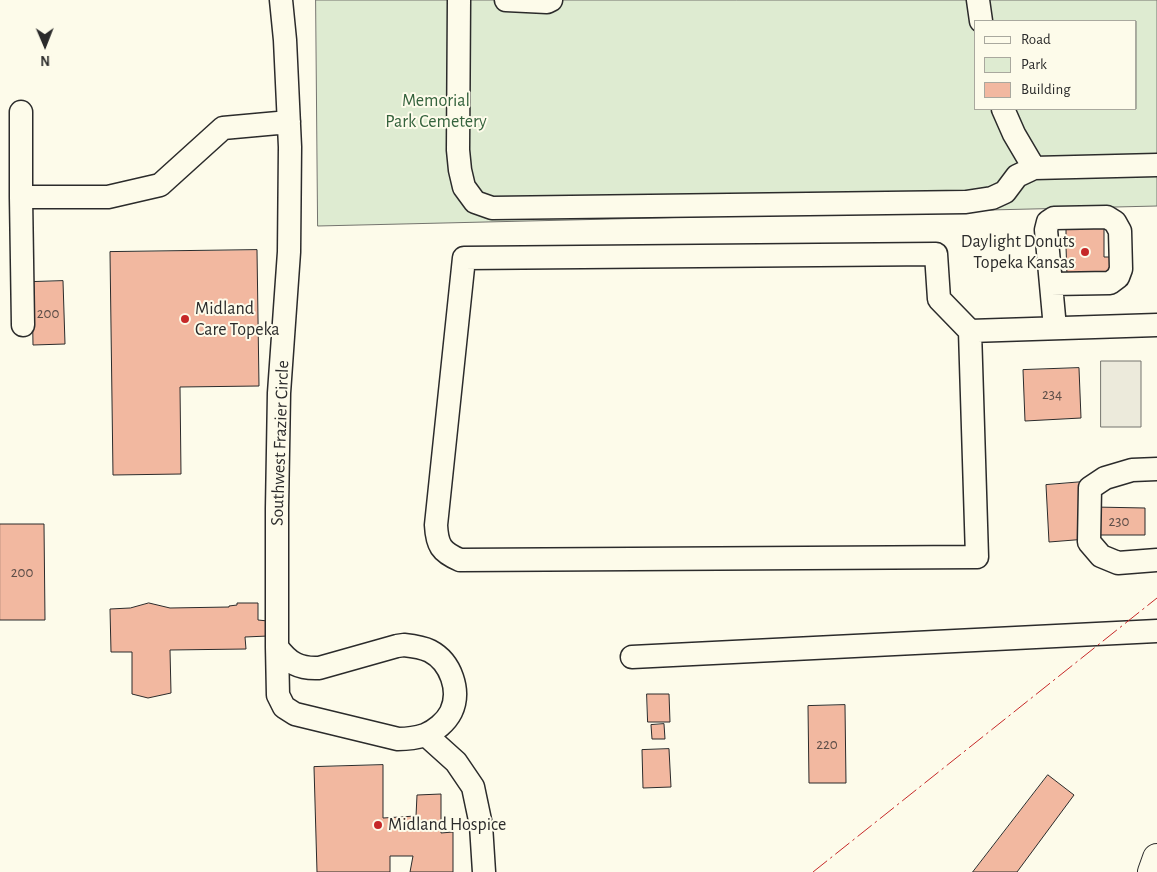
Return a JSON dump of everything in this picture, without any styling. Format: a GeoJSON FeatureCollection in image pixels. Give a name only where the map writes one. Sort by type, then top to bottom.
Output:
{"type":"FeatureCollection","features":[{"type":"Feature","properties":{"kind":"highway"},"geometry":{"type":"LineString","coordinates":[[1152,872],[1157,858]]}},
{"type":"Feature","properties":{"kind":"street","name":"Southwest Frazier Circle"},"geometry":{"type":"LineString","coordinates":[[277,648],[292,663],[307,669],[318,668],[397,646],[417,646],[432,652],[440,658],[450,673],[455,691],[450,715],[439,726],[426,734],[412,739],[398,740],[295,714],[284,707],[278,695],[277,648],[277,498],[279,393],[289,252],[290,147],[285,40],[281,0]]}},
{"type":"Feature","properties":{"kind":"street"},"geometry":{"type":"LineString","coordinates":[[459,0],[458,150],[460,170],[464,187],[474,202],[492,208],[966,202],[992,198],[1004,192],[1017,176],[1034,168],[1157,165]]}},
{"type":"Feature","properties":{"kind":"street"},"geometry":{"type":"LineString","coordinates":[[506,0],[547,2],[551,0]]}},
{"type":"Feature","properties":{"kind":"street"},"geometry":{"type":"LineString","coordinates":[[978,0],[981,20]]}},
{"type":"Feature","properties":{"kind":"street"},"geometry":{"type":"LineString","coordinates":[[1003,110],[1014,134],[1034,168]]}},
{"type":"Feature","properties":{"kind":"street"},"geometry":{"type":"LineString","coordinates":[[21,112],[20,197],[23,325]]}},
{"type":"Feature","properties":{"kind":"street"},"geometry":{"type":"LineString","coordinates":[[20,197],[108,197],[160,185],[222,128],[289,122]]}},
{"type":"Feature","properties":{"kind":"street"},"geometry":{"type":"LineString","coordinates":[[970,331],[977,557],[460,560],[449,555],[441,547],[436,537],[464,258],[936,254],[938,299],[970,331],[1157,325]]}},
{"type":"Feature","properties":{"kind":"street"},"geometry":{"type":"LineString","coordinates":[[1051,284],[1056,328]]}},
{"type":"Feature","properties":{"kind":"street"},"geometry":{"type":"LineString","coordinates":[[1157,469],[1132,470],[1105,478],[1090,488],[1089,506],[1089,542],[1101,556],[1118,563],[1157,560]]}},
{"type":"Feature","properties":{"kind":"street"},"geometry":{"type":"LineString","coordinates":[[632,657],[1157,631]]}},
{"type":"Feature","properties":{"kind":"street"},"geometry":{"type":"LineString","coordinates":[[426,734],[456,762],[473,787],[481,825],[484,872]]}},
{"type":"Feature","properties":{"kind":"green space","name":"Memorial Park Cemetery"},"geometry":{"type":"Polygon","coordinates":[[[316,0],[1157,0],[1157,206],[318,226],[316,0]]]}},
{"type":"Feature","properties":{"kind":"shaded area"},"geometry":{"type":"Polygon","coordinates":[[[1101,361],[1141,361],[1141,427],[1101,427],[1101,361]]]}},
{"type":"Feature","properties":{"kind":"building","name":"Daylight Donuts Topeka Kansas"},"geometry":{"type":"Polygon","coordinates":[[[1104,226],[1104,257],[1111,257],[1112,272],[1067,275],[1066,247],[1060,247],[1060,237],[1066,237],[1066,227],[1104,226]]]}},
{"type":"Feature","properties":{"kind":"building","name":"Midland Care Topeka"},"geometry":{"type":"Polygon","coordinates":[[[257,250],[259,386],[180,387],[181,474],[113,475],[110,252],[257,250]]]}},
{"type":"Feature","properties":{"kind":"building"},"geometry":{"type":"Polygon","coordinates":[[[63,281],[65,344],[33,345],[32,282],[63,281]]]}},
{"type":"Feature","properties":{"kind":"building"},"geometry":{"type":"Polygon","coordinates":[[[1079,368],[1081,418],[1025,421],[1023,370],[1079,368]]]}},
{"type":"Feature","properties":{"kind":"building"},"geometry":{"type":"Polygon","coordinates":[[[1083,482],[1087,539],[1049,542],[1046,485],[1083,482]]]}},
{"type":"Feature","properties":{"kind":"building"},"geometry":{"type":"Polygon","coordinates":[[[1094,507],[1145,508],[1145,535],[1093,535],[1094,507]]]}},
{"type":"Feature","properties":{"kind":"building"},"geometry":{"type":"Polygon","coordinates":[[[0,524],[44,524],[45,620],[0,620],[0,524]]]}},
{"type":"Feature","properties":{"kind":"building"},"geometry":{"type":"Polygon","coordinates":[[[149,603],[170,608],[229,607],[237,605],[237,603],[258,603],[258,620],[268,621],[268,636],[245,637],[246,649],[170,650],[171,693],[148,698],[132,694],[132,652],[111,652],[110,609],[130,608],[149,603]]]}},
{"type":"Feature","properties":{"kind":"building"},"geometry":{"type":"Polygon","coordinates":[[[647,694],[669,694],[670,722],[648,722],[647,694]]]}},
{"type":"Feature","properties":{"kind":"building"},"geometry":{"type":"Polygon","coordinates":[[[845,705],[846,783],[809,783],[808,706],[845,705]]]}},
{"type":"Feature","properties":{"kind":"building"},"geometry":{"type":"Polygon","coordinates":[[[664,724],[665,739],[652,739],[651,725],[664,724]]]}},
{"type":"Feature","properties":{"kind":"building"},"geometry":{"type":"Polygon","coordinates":[[[669,749],[671,787],[643,788],[642,750],[669,749]]]}},
{"type":"Feature","properties":{"kind":"building","name":"Midland Hospice"},"geometry":{"type":"Polygon","coordinates":[[[383,765],[383,818],[416,816],[417,795],[441,794],[441,833],[453,832],[453,872],[410,872],[413,856],[390,856],[390,872],[317,872],[314,767],[383,765]]]}},
{"type":"Feature","properties":{"kind":"building"},"geometry":{"type":"Polygon","coordinates":[[[1048,775],[1074,795],[1017,872],[973,872],[1048,775]]]}},
{"type":"Feature","properties":{"kind":"power"},"geometry":{"type":"LineString","coordinates":[[813,872],[1157,598]]}},
{"type":"Feature","properties":{"kind":"place","name":"Daylight Donuts Topeka Kansas"},"geometry":{"type":"Point","coordinates":[1085,252]}},
{"type":"Feature","properties":{"kind":"place","name":"Midland Care Topeka"},"geometry":{"type":"Point","coordinates":[185,319]}},
{"type":"Feature","properties":{"kind":"place","name":"Midland Hospice"},"geometry":{"type":"Point","coordinates":[378,825]}}]}
